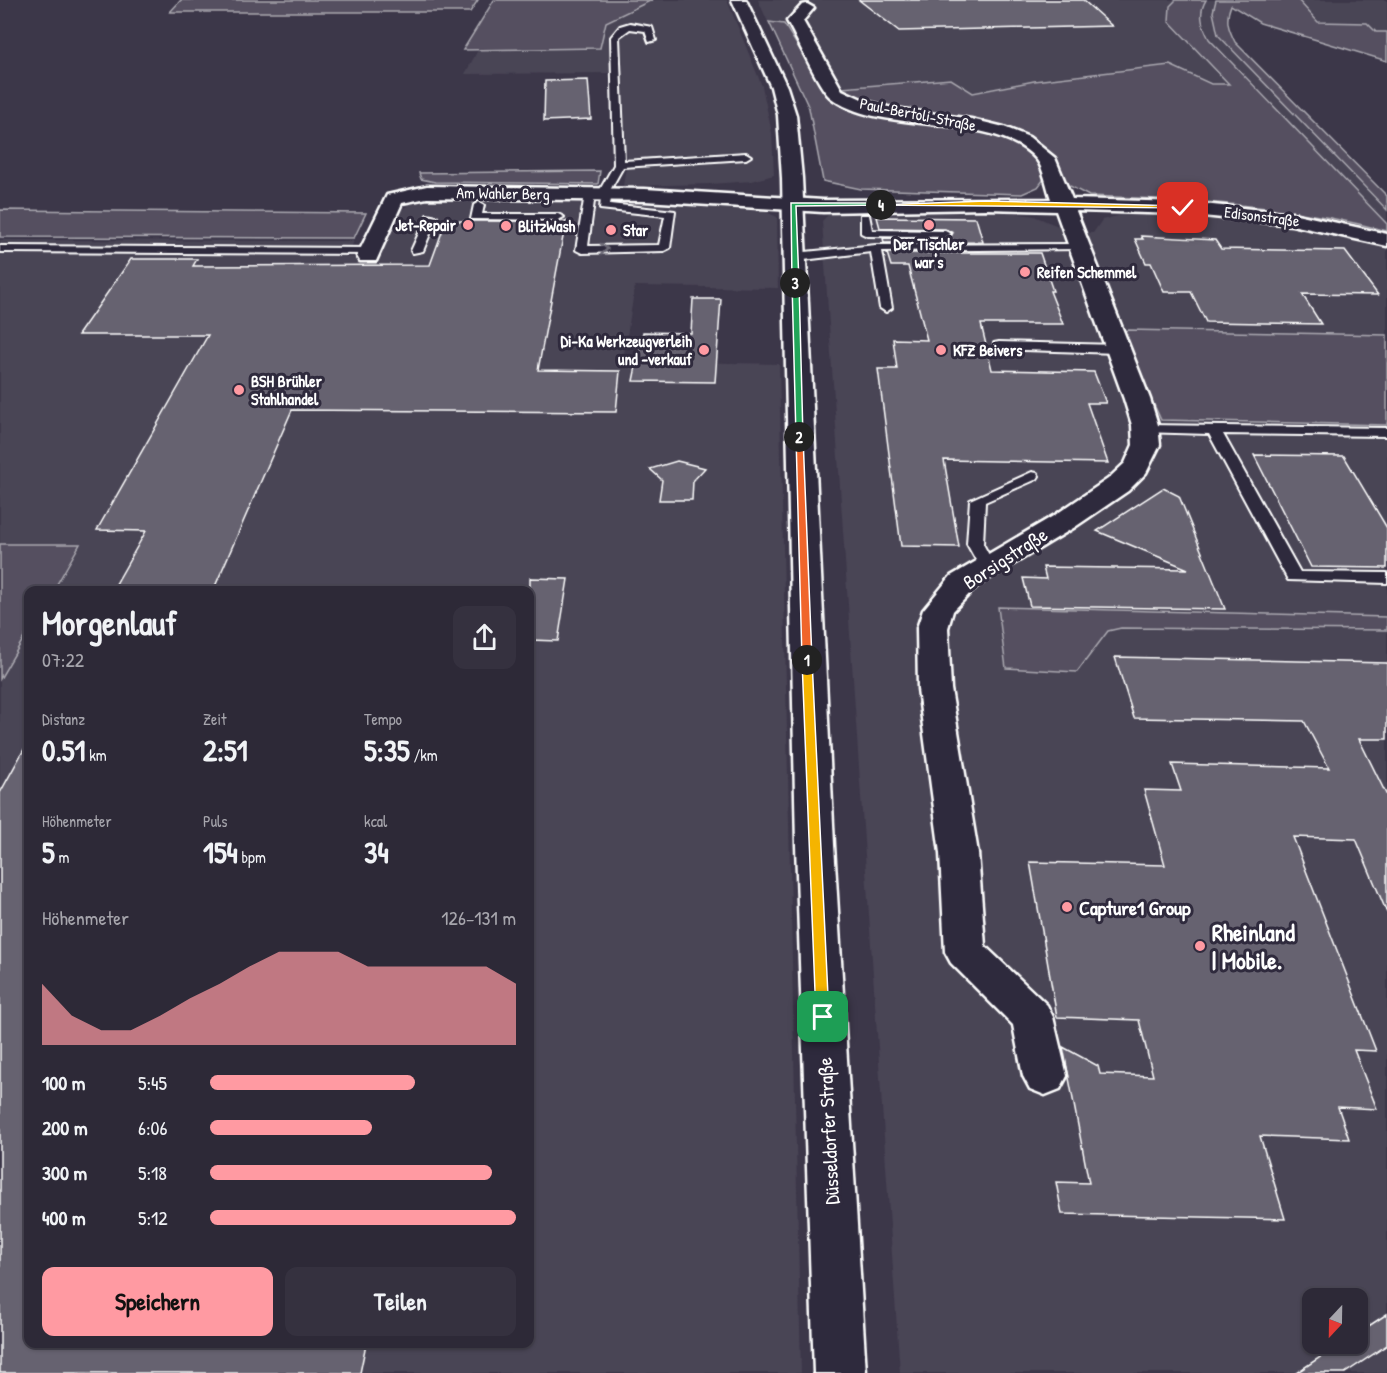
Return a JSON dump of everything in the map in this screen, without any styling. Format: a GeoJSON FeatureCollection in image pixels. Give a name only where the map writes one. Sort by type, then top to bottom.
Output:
{"type":"FeatureCollection","features":[{"type":"Feature","properties":{"kind":"street","name":"Düsseldorfer Straße"},"geometry":{"type":"LineString","coordinates":[[739,0],[779,87],[787,115],[793,199],[814,845],[840,1373]]}},
{"type":"Feature","properties":{"kind":"street","name":"Paul-Bertoli-Straße"},"geometry":{"type":"LineString","coordinates":[[807,8],[795,21],[835,93],[856,104],[880,110],[979,126],[1014,137],[1046,158],[1064,204]]}},
{"type":"Feature","properties":{"kind":"street","name":"Am Wahler Berg"},"geometry":{"type":"LineString","coordinates":[[369,253],[394,200],[403,187],[427,192],[793,199]]}},
{"type":"Feature","properties":{"kind":"street","name":"Edisonstraße"},"geometry":{"type":"LineString","coordinates":[[793,199],[1064,204],[1250,213],[1315,223],[1387,240]]}},
{"type":"Feature","properties":{"kind":"street","name":"Borsigstraße"},"geometry":{"type":"LineString","coordinates":[[1045,1076],[1032,1017],[964,952],[959,853],[931,649],[937,613],[964,581],[1102,496],[1131,474],[1145,453],[1146,429],[1064,204]]}},
{"type":"Feature","properties":{"kind":"lane"},"geometry":{"type":"LineString","coordinates":[[600,194],[604,207],[671,213],[664,248],[582,250],[600,194],[619,165],[615,37],[618,32],[630,26],[644,27],[652,32],[652,40]]}},
{"type":"Feature","properties":{"kind":"lane"},"geometry":{"type":"LineString","coordinates":[[619,165],[642,161],[746,156]]}},
{"type":"Feature","properties":{"kind":"lane"},"geometry":{"type":"LineString","coordinates":[[479,205],[475,217],[558,217]]}},
{"type":"Feature","properties":{"kind":"lane"},"geometry":{"type":"LineString","coordinates":[[417,251],[431,217]]}},
{"type":"Feature","properties":{"kind":"lane"},"geometry":{"type":"LineString","coordinates":[[865,218],[867,233],[960,234]]}},
{"type":"Feature","properties":{"kind":"lane"},"geometry":{"type":"LineString","coordinates":[[983,235],[1078,241]]}},
{"type":"Feature","properties":{"kind":"lane"},"geometry":{"type":"LineString","coordinates":[[795,257],[876,248],[1078,241]]}},
{"type":"Feature","properties":{"kind":"lane"},"geometry":{"type":"LineString","coordinates":[[876,248],[886,308]]}},
{"type":"Feature","properties":{"kind":"lane"},"geometry":{"type":"LineString","coordinates":[[0,249],[369,253]]}},
{"type":"Feature","properties":{"kind":"lane"},"geometry":{"type":"LineString","coordinates":[[999,346],[1117,349]]}},
{"type":"Feature","properties":{"kind":"lane"},"geometry":{"type":"LineString","coordinates":[[1146,429],[1387,432]]}},
{"type":"Feature","properties":{"kind":"lane"},"geometry":{"type":"LineString","coordinates":[[1214,431],[1294,577],[1387,578]]}},
{"type":"Feature","properties":{"kind":"lane"},"geometry":{"type":"LineString","coordinates":[[988,568],[976,554],[974,524],[978,500],[1032,476]]}},
{"type":"Feature","properties":{"kind":"shaded area"},"geometry":{"type":"Polygon","coordinates":[[[181,0],[478,0],[470,12],[170,12],[181,0]]]}},
{"type":"Feature","properties":{"kind":"shaded area"},"geometry":{"type":"Polygon","coordinates":[[[494,0],[652,0],[606,22],[600,48],[463,50],[494,0]]]}},
{"type":"Feature","properties":{"kind":"shaded area"},"geometry":{"type":"Polygon","coordinates":[[[652,0],[727,0],[762,86],[772,133],[774,175],[752,181],[711,184],[623,186],[627,160],[621,73],[465,74],[478,50],[600,48],[605,22],[652,0]]]}},
{"type":"Feature","properties":{"kind":"shaded area"},"geometry":{"type":"Polygon","coordinates":[[[758,0],[1176,0],[1170,6],[1169,21],[1230,84],[1211,84],[1170,65],[1034,81],[973,93],[951,79],[825,90],[782,22],[768,22],[758,0]]]}},
{"type":"Feature","properties":{"kind":"shaded area"},"geometry":{"type":"Polygon","coordinates":[[[1176,0],[1206,0],[1202,10],[1202,20],[1209,39],[1387,224],[1387,231],[1276,209],[1165,199],[1089,196],[1068,185],[1051,154],[1030,140],[870,104],[841,88],[951,79],[973,93],[1034,81],[1170,65],[1211,84],[1229,84],[1169,21],[1170,6],[1176,0]]]}},
{"type":"Feature","properties":{"kind":"shaded area"},"geometry":{"type":"Polygon","coordinates":[[[1206,0],[1216,0],[1218,35],[1387,210],[1387,224],[1209,39],[1202,27],[1201,15],[1206,0]]]}},
{"type":"Feature","properties":{"kind":"shaded area"},"geometry":{"type":"Polygon","coordinates":[[[1216,0],[1298,0],[1318,22],[1367,23],[1376,32],[1387,32],[1387,61],[1260,23],[1231,5],[1228,15],[1229,28],[1235,42],[1387,196],[1387,210],[1218,35],[1213,12],[1216,0]]]}},
{"type":"Feature","properties":{"kind":"shaded area"},"geometry":{"type":"Polygon","coordinates":[[[1298,0],[1387,0],[1387,32],[1376,32],[1367,23],[1318,22],[1298,0]]]}},
{"type":"Feature","properties":{"kind":"shaded area"},"geometry":{"type":"Polygon","coordinates":[[[769,22],[784,24],[825,90],[923,120],[992,133],[1022,146],[1037,158],[1044,179],[1038,187],[1022,194],[861,189],[823,181],[809,108],[769,22]]]}},
{"type":"Feature","properties":{"kind":"shaded area"},"geometry":{"type":"Polygon","coordinates":[[[600,171],[598,184],[435,182],[421,179],[419,173],[600,171]]]}},
{"type":"Feature","properties":{"kind":"shaded area"},"geometry":{"type":"Polygon","coordinates":[[[438,196],[668,201],[752,205],[777,217],[778,288],[635,286],[623,361],[779,364],[801,1373],[0,1373],[0,679],[24,638],[24,1348],[534,1348],[534,586],[56,586],[80,544],[0,544],[0,240],[354,241],[347,257],[375,257],[401,210],[411,203],[438,196]]]}},
{"type":"Feature","properties":{"kind":"shaded area"},"geometry":{"type":"Polygon","coordinates":[[[991,209],[1034,216],[1058,226],[1064,232],[1093,233],[1102,220],[1129,213],[1221,216],[1351,236],[1387,246],[1387,335],[1122,332],[1161,420],[1387,425],[1387,617],[998,607],[1006,668],[1077,672],[1108,631],[1121,628],[1387,629],[1387,1373],[900,1373],[822,221],[828,215],[848,212],[991,209]]]}},
{"type":"Feature","properties":{"kind":"shaded area"},"geometry":{"type":"Polygon","coordinates":[[[0,210],[366,213],[354,238],[0,237],[0,210]]]}},
{"type":"Feature","properties":{"kind":"shaded area"},"geometry":{"type":"Polygon","coordinates":[[[1128,330],[1387,335],[1387,425],[1161,420],[1121,332],[1128,330]]]}},
{"type":"Feature","properties":{"kind":"shaded area"},"geometry":{"type":"Polygon","coordinates":[[[0,544],[80,544],[56,586],[24,586],[24,638],[0,679],[0,544]]]}},
{"type":"Feature","properties":{"kind":"shaded area"},"geometry":{"type":"Polygon","coordinates":[[[998,607],[1387,617],[1387,630],[1121,628],[1108,631],[1077,672],[1006,668],[998,607]]]}},
{"type":"Feature","properties":{"kind":"building"},"geometry":{"type":"Polygon","coordinates":[[[859,0],[1083,0],[1112,26],[899,31],[859,0]]]}},
{"type":"Feature","properties":{"kind":"building"},"geometry":{"type":"Polygon","coordinates":[[[588,80],[591,119],[544,121],[545,81],[588,80]]]}},
{"type":"Feature","properties":{"kind":"building","name":"Der Tischler war's"},"geometry":{"type":"Polygon","coordinates":[[[877,217],[976,218],[983,242],[884,243],[883,238],[945,239],[953,233],[945,229],[880,228],[877,217]]]}},
{"type":"Feature","properties":{"kind":"building","name":"BSH Brühler Stahlhandel"},"geometry":{"type":"Polygon","coordinates":[[[446,221],[566,221],[538,370],[620,371],[616,412],[292,410],[215,586],[115,586],[146,531],[97,530],[208,335],[78,335],[131,259],[197,259],[193,266],[430,265],[446,221]]]}},
{"type":"Feature","properties":{"kind":"building"},"geometry":{"type":"Polygon","coordinates":[[[1141,236],[1215,240],[1221,249],[1345,251],[1378,295],[1302,294],[1321,324],[1206,322],[1191,292],[1164,292],[1151,263],[1146,263],[1135,239],[1143,239],[1141,236]]]}},
{"type":"Feature","properties":{"kind":"building"},"geometry":{"type":"Polygon","coordinates":[[[887,253],[1040,253],[1053,291],[1050,291],[1063,324],[981,324],[992,370],[1094,372],[1106,403],[1087,403],[1108,463],[944,460],[959,547],[901,546],[878,369],[897,369],[893,339],[927,340],[908,266],[891,266],[887,253]]]}},
{"type":"Feature","properties":{"kind":"building"},"geometry":{"type":"Polygon","coordinates":[[[693,299],[721,299],[715,382],[633,381],[643,332],[691,333],[693,299]]]}},
{"type":"Feature","properties":{"kind":"building"},"geometry":{"type":"Polygon","coordinates":[[[1254,455],[1344,456],[1387,528],[1387,568],[1311,567],[1254,455]]]}},
{"type":"Feature","properties":{"kind":"building"},"geometry":{"type":"Polygon","coordinates":[[[677,461],[705,468],[693,481],[692,500],[659,500],[662,480],[650,469],[677,461]]]}},
{"type":"Feature","properties":{"kind":"building"},"geometry":{"type":"Polygon","coordinates":[[[1163,488],[1179,496],[1225,609],[1030,606],[1023,578],[1046,579],[1043,567],[1188,569],[1097,531],[1163,488]]]}},
{"type":"Feature","properties":{"kind":"building"},"geometry":{"type":"Polygon","coordinates":[[[530,578],[568,579],[558,641],[534,640],[534,586],[530,586],[530,578]]]}},
{"type":"Feature","properties":{"kind":"building"},"geometry":{"type":"Polygon","coordinates":[[[1115,657],[1387,663],[1387,739],[1359,739],[1387,796],[1387,913],[1356,839],[1293,837],[1376,1051],[1354,1050],[1377,1109],[1338,1107],[1349,1139],[1260,1136],[1285,1219],[1062,1214],[1056,1182],[1089,1183],[1063,1047],[1098,1066],[1100,1074],[1153,1076],[1139,1020],[1057,1017],[1030,862],[1165,865],[1144,790],[1181,791],[1172,764],[1329,768],[1304,721],[1134,718],[1115,657]]]}},
{"type":"Feature","properties":{"kind":"building"},"geometry":{"type":"Polygon","coordinates":[[[24,749],[24,1348],[365,1348],[360,1373],[0,1373],[0,793],[24,749]]]}},
{"type":"Feature","properties":{"kind":"building"},"geometry":{"type":"Polygon","coordinates":[[[1387,1314],[1387,1345],[1345,1373],[1296,1373],[1325,1354],[1368,1354],[1368,1326],[1387,1314]]]}},
{"type":"Feature","properties":{"kind":"place","name":"Jet-Repair"},"geometry":{"type":"Point","coordinates":[468,225]}},
{"type":"Feature","properties":{"kind":"place","name":"Der Tischler war's"},"geometry":{"type":"Point","coordinates":[929,225]}},
{"type":"Feature","properties":{"kind":"place","name":"BlitzWash"},"geometry":{"type":"Point","coordinates":[506,226]}},
{"type":"Feature","properties":{"kind":"place","name":"Star"},"geometry":{"type":"Point","coordinates":[611,230]}},
{"type":"Feature","properties":{"kind":"place","name":"Reifen Schemmel"},"geometry":{"type":"Point","coordinates":[1025,272]}},
{"type":"Feature","properties":{"kind":"place","name":"Di-Ka Werkzeugverleih und -verkauf"},"geometry":{"type":"Point","coordinates":[704,350]}},
{"type":"Feature","properties":{"kind":"place","name":"KFZ Beivers"},"geometry":{"type":"Point","coordinates":[941,350]}},
{"type":"Feature","properties":{"kind":"place","name":"BSH Brühler Stahlhandel"},"geometry":{"type":"Point","coordinates":[239,390]}},
{"type":"Feature","properties":{"kind":"place","name":"Capture1 Group"},"geometry":{"type":"Point","coordinates":[1067,907]}},
{"type":"Feature","properties":{"kind":"place","name":"Rheinland | Mobile."},"geometry":{"type":"Point","coordinates":[1200,946]}},
{"type":"Feature","properties":{"kind":"route"},"geometry":{"type":"LineString","coordinates":[[823,1017],[806,632],[793,204],[823,206],[986,203],[1183,208]]}}]}
